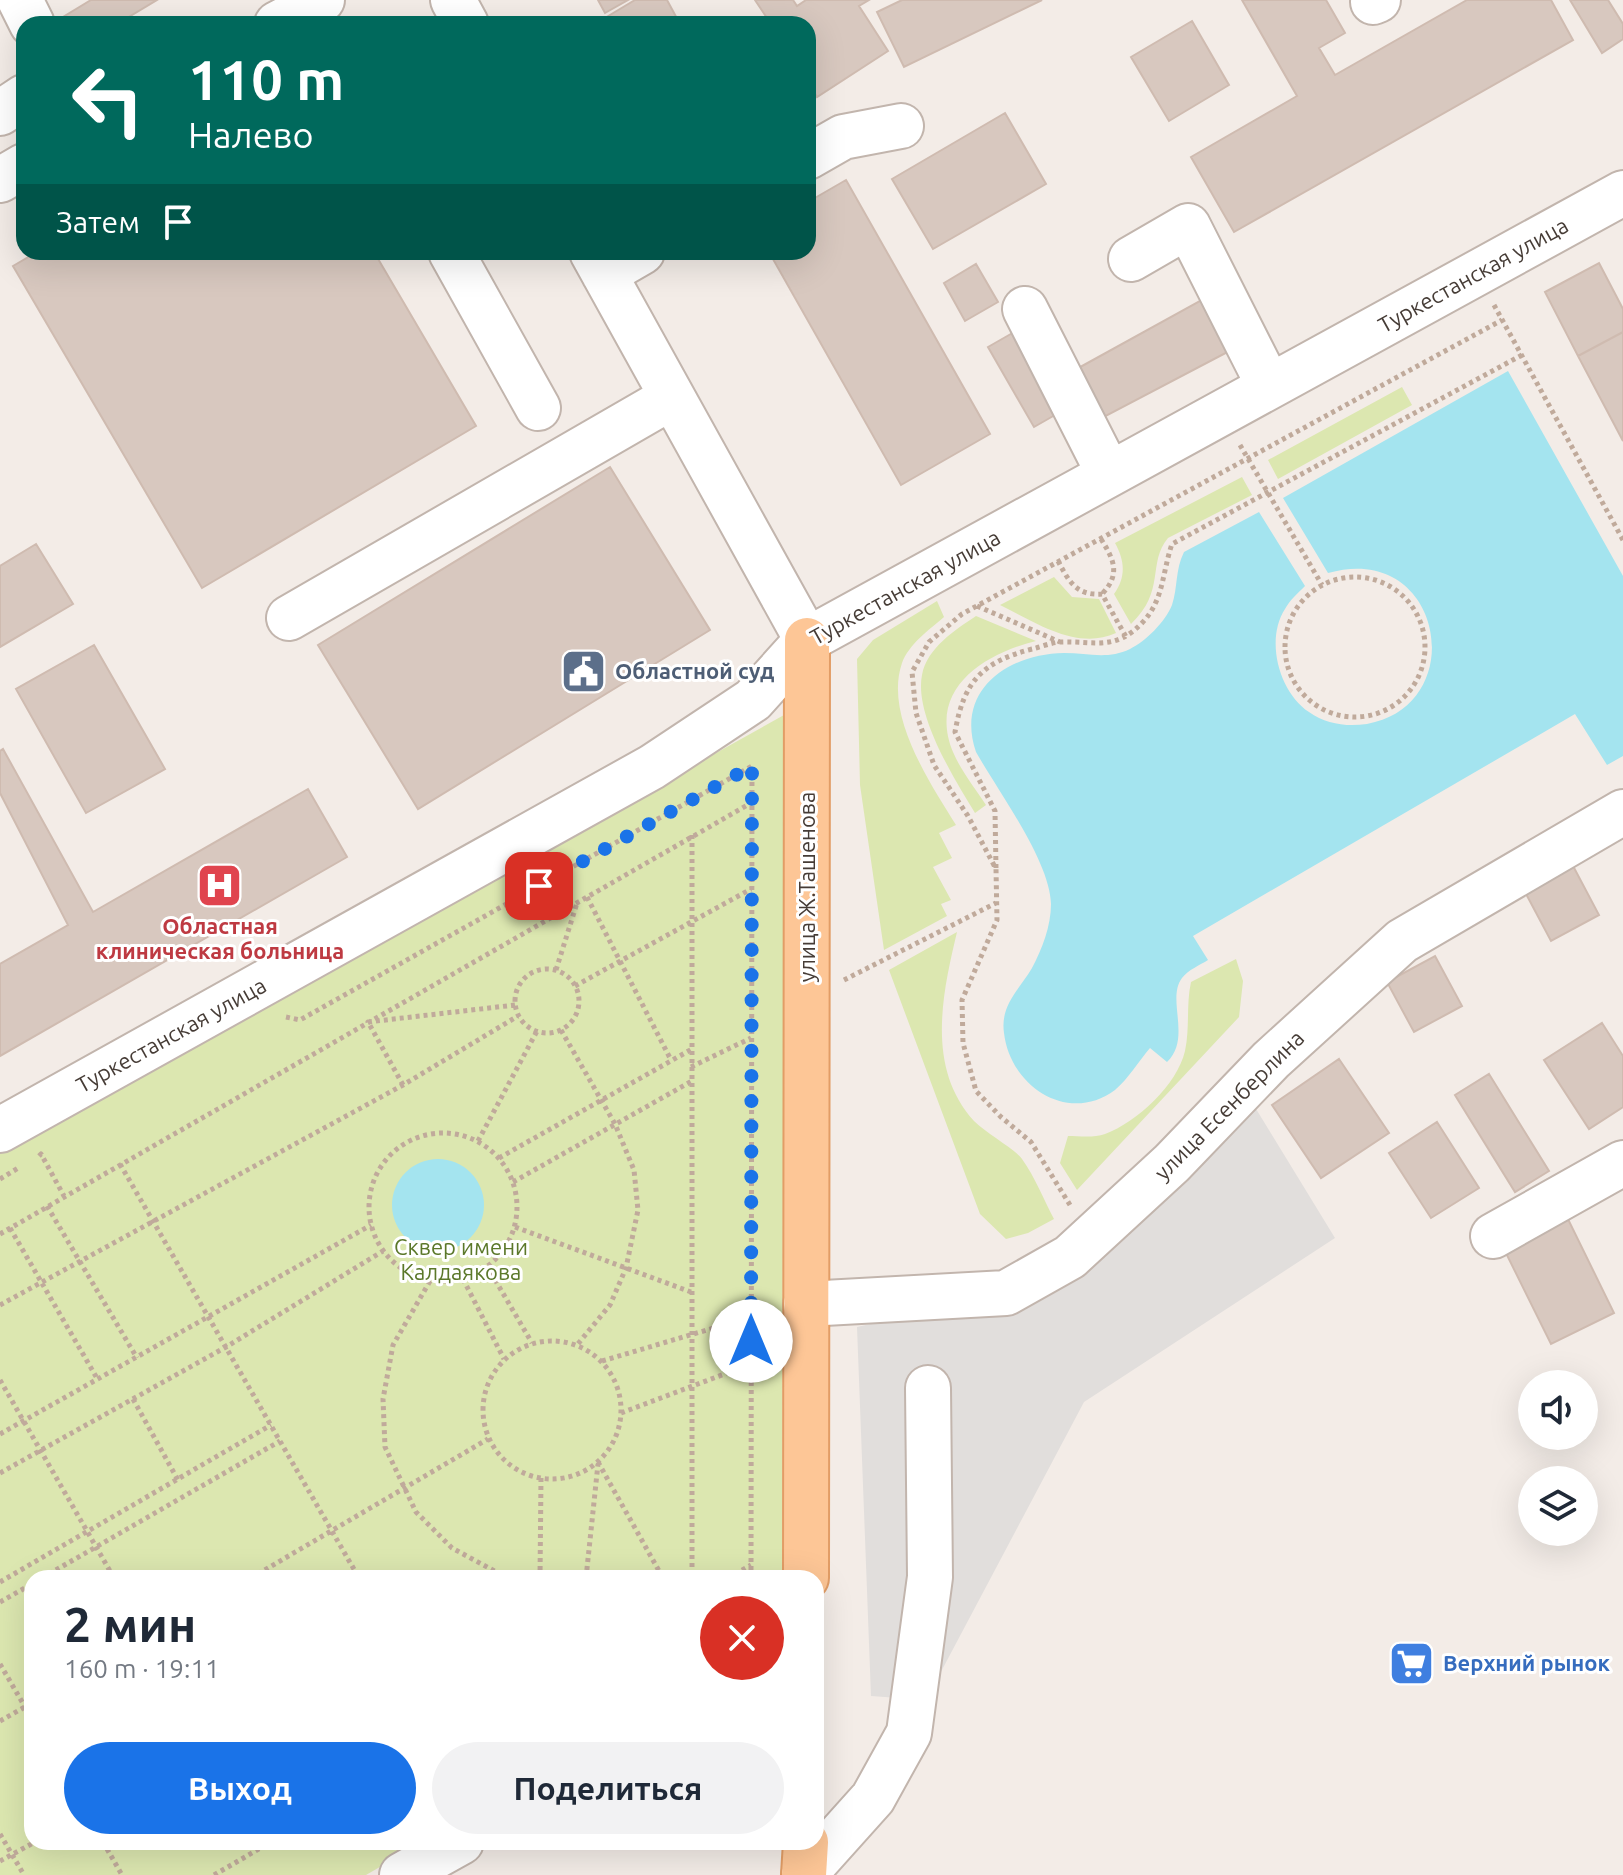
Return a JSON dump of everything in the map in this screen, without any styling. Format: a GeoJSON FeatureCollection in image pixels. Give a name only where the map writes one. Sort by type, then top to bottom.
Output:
{"type":"FeatureCollection","features":[{"type":"Feature","properties":{"kind":"main road","name":"улица Ж.Ташенова"},"geometry":{"type":"LineString","coordinates":[[806,1570],[807,640]]}},
{"type":"Feature","properties":{"kind":"main road"},"geometry":{"type":"LineString","coordinates":[[804,1875],[806,1850]]}},
{"type":"Feature","properties":{"kind":"street"},"geometry":{"type":"LineString","coordinates":[[816,152],[843,137],[901,126]]}},
{"type":"Feature","properties":{"kind":"street","name":"Туркестанская улица"},"geometry":{"type":"LineString","coordinates":[[0,1130],[652,767],[753,700],[807,640],[1623,193]]}},
{"type":"Feature","properties":{"kind":"street"},"geometry":{"type":"LineString","coordinates":[[1131,259],[1188,226],[1269,386]]}},
{"type":"Feature","properties":{"kind":"street"},"geometry":{"type":"LineString","coordinates":[[455,260],[538,408]]}},
{"type":"Feature","properties":{"kind":"street","name":"улица Ж.Ташенова"},"geometry":{"type":"LineString","coordinates":[[598,263],[807,640]]}},
{"type":"Feature","properties":{"kind":"street"},"geometry":{"type":"LineString","coordinates":[[1025,309],[1109,474]]}},
{"type":"Feature","properties":{"kind":"street"},"geometry":{"type":"LineString","coordinates":[[289,618],[672,397]]}},
{"type":"Feature","properties":{"kind":"street","name":"улица Есенберлина"},"geometry":{"type":"LineString","coordinates":[[806,1304],[1006,1293],[1070,1257],[1172,1163],[1271,1060],[1402,941],[1623,812]]}},
{"type":"Feature","properties":{"kind":"street"},"geometry":{"type":"LineString","coordinates":[[1493,1236],[1623,1163]]}},
{"type":"Feature","properties":{"kind":"street"},"geometry":{"type":"LineString","coordinates":[[804,1875],[873,1798],[909,1733],[930,1577],[928,1388]]}},
{"type":"Feature","properties":{"kind":"street"},"geometry":{"type":"LineString","coordinates":[[402,1875],[447,1850]]}},
{"type":"Feature","properties":{"kind":"path"},"geometry":{"type":"LineString","coordinates":[[996,869],[968,816],[934,765],[916,713],[912,672],[929,642],[976,606],[1502,320],[1623,540]]}},
{"type":"Feature","properties":{"kind":"path"},"geometry":{"type":"LineString","coordinates":[[1082,1197],[1071,1207],[1031,1142],[976,1091],[963,1043],[962,1000],[997,920],[995,811],[955,732],[967,689],[984,669],[1006,656],[1061,642],[1106,645],[1126,637],[1157,605],[1172,544],[1522,355]]}},
{"type":"Feature","properties":{"kind":"path"},"geometry":{"type":"LineString","coordinates":[[1221,412],[1322,585]]}},
{"type":"Feature","properties":{"kind":"path"},"geometry":{"type":"LineString","coordinates":[[1101,539],[1115,565],[1115,576],[1102,594]]}},
{"type":"Feature","properties":{"kind":"path"},"geometry":{"type":"LineString","coordinates":[[1058,561],[1073,587],[1081,593],[1102,594]]}},
{"type":"Feature","properties":{"kind":"path"},"geometry":{"type":"LineString","coordinates":[[1343,577],[1370,578],[1397,591],[1418,617],[1425,645],[1423,660],[1416,681],[1405,696],[1390,707],[1357,717],[1338,715],[1311,702],[1292,680],[1285,654],[1290,619],[1303,600],[1322,585],[1343,577]]}},
{"type":"Feature","properties":{"kind":"path"},"geometry":{"type":"LineString","coordinates":[[1102,594],[1126,637]]}},
{"type":"Feature","properties":{"kind":"path"},"geometry":{"type":"LineString","coordinates":[[976,606],[1061,642]]}},
{"type":"Feature","properties":{"kind":"path"},"geometry":{"type":"LineString","coordinates":[[277,1016],[300,1020],[752,766],[752,1570]]}},
{"type":"Feature","properties":{"kind":"path"},"geometry":{"type":"LineString","coordinates":[[0,1234],[751,803]]}},
{"type":"Feature","properties":{"kind":"path"},"geometry":{"type":"LineString","coordinates":[[692,835],[692,1570]]}},
{"type":"Feature","properties":{"kind":"path"},"geometry":{"type":"LineString","coordinates":[[575,986],[751,889]]}},
{"type":"Feature","properties":{"kind":"path"},"geometry":{"type":"LineString","coordinates":[[587,897],[671,1060]]}},
{"type":"Feature","properties":{"kind":"path"},"geometry":{"type":"LineString","coordinates":[[556,970],[577,903]]}},
{"type":"Feature","properties":{"kind":"path"},"geometry":{"type":"LineString","coordinates":[[806,999],[996,903]]}},
{"type":"Feature","properties":{"kind":"path"},"geometry":{"type":"LineString","coordinates":[[538,970],[556,970],[575,986],[578,1009],[572,1021],[561,1030],[548,1033],[537,1031],[518,1016],[515,1005],[517,989],[526,977],[538,970]]}},
{"type":"Feature","properties":{"kind":"path"},"geometry":{"type":"LineString","coordinates":[[368,1022],[515,1005]]}},
{"type":"Feature","properties":{"kind":"path"},"geometry":{"type":"LineString","coordinates":[[0,1305],[403,1085],[518,1016]]}},
{"type":"Feature","properties":{"kind":"path"},"geometry":{"type":"LineString","coordinates":[[368,1022],[403,1085]]}},
{"type":"Feature","properties":{"kind":"path"},"geometry":{"type":"LineString","coordinates":[[561,1030],[615,1124],[634,1170],[638,1210],[626,1268],[610,1305],[577,1345]]}},
{"type":"Feature","properties":{"kind":"path"},"geometry":{"type":"LineString","coordinates":[[478,1141],[537,1031]]}},
{"type":"Feature","properties":{"kind":"path"},"geometry":{"type":"LineString","coordinates":[[691,1067],[751,1038]]}},
{"type":"Feature","properties":{"kind":"path"},"geometry":{"type":"LineString","coordinates":[[499,1158],[692,1049]]}},
{"type":"Feature","properties":{"kind":"path"},"geometry":{"type":"LineString","coordinates":[[513,1182],[692,1081]]}},
{"type":"Feature","properties":{"kind":"path"},"geometry":{"type":"LineString","coordinates":[[436,1133],[463,1135],[478,1141],[499,1158],[513,1182],[517,1204],[515,1227],[509,1241],[487,1266],[463,1279],[430,1281],[402,1269],[383,1251],[371,1225],[369,1206],[374,1179],[393,1152],[421,1136],[436,1133]]}},
{"type":"Feature","properties":{"kind":"path"},"geometry":{"type":"LineString","coordinates":[[0,1179],[55,1146]]}},
{"type":"Feature","properties":{"kind":"path"},"geometry":{"type":"LineString","coordinates":[[41,1154],[64,1196]]}},
{"type":"Feature","properties":{"kind":"path"},"geometry":{"type":"LineString","coordinates":[[120,1164],[354,1570]]}},
{"type":"Feature","properties":{"kind":"path"},"geometry":{"type":"LineString","coordinates":[[47,1206],[137,1358]]}},
{"type":"Feature","properties":{"kind":"path"},"geometry":{"type":"LineString","coordinates":[[0,1434],[371,1225]]}},
{"type":"Feature","properties":{"kind":"path"},"geometry":{"type":"LineString","coordinates":[[515,1227],[691,1292]]}},
{"type":"Feature","properties":{"kind":"path"},"geometry":{"type":"LineString","coordinates":[[10,1228],[98,1380]]}},
{"type":"Feature","properties":{"kind":"path"},"geometry":{"type":"LineString","coordinates":[[0,1473],[226,1347],[383,1251]]}},
{"type":"Feature","properties":{"kind":"path"},"geometry":{"type":"LineString","coordinates":[[487,1266],[532,1343]]}},
{"type":"Feature","properties":{"kind":"path"},"geometry":{"type":"LineString","coordinates":[[463,1279],[504,1359]]}},
{"type":"Feature","properties":{"kind":"path"},"geometry":{"type":"LineString","coordinates":[[430,1281],[393,1345],[383,1399],[385,1447],[416,1512],[452,1548],[493,1570]]}},
{"type":"Feature","properties":{"kind":"path"},"geometry":{"type":"LineString","coordinates":[[602,1361],[751,1317]]}},
{"type":"Feature","properties":{"kind":"path"},"geometry":{"type":"LineString","coordinates":[[558,1340],[577,1345],[602,1361],[618,1388],[621,1413],[613,1443],[598,1462],[579,1474],[541,1478],[529,1475],[504,1461],[489,1439],[483,1420],[483,1399],[494,1371],[504,1359],[532,1343],[558,1340]]}},
{"type":"Feature","properties":{"kind":"path"},"geometry":{"type":"LineString","coordinates":[[621,1413],[752,1364]]}},
{"type":"Feature","properties":{"kind":"path"},"geometry":{"type":"LineString","coordinates":[[0,1380],[109,1570]]}},
{"type":"Feature","properties":{"kind":"path"},"geometry":{"type":"LineString","coordinates":[[133,1399],[178,1480]]}},
{"type":"Feature","properties":{"kind":"path"},"geometry":{"type":"LineString","coordinates":[[0,1582],[271,1425]]}},
{"type":"Feature","properties":{"kind":"path"},"geometry":{"type":"LineString","coordinates":[[265,1570],[489,1439]]}},
{"type":"Feature","properties":{"kind":"path"},"geometry":{"type":"LineString","coordinates":[[56,1570],[280,1441]]}},
{"type":"Feature","properties":{"kind":"path"},"geometry":{"type":"LineString","coordinates":[[587,1570],[598,1462]]}},
{"type":"Feature","properties":{"kind":"path"},"geometry":{"type":"LineString","coordinates":[[598,1462],[659,1570]]}},
{"type":"Feature","properties":{"kind":"path"},"geometry":{"type":"LineString","coordinates":[[540,1570],[541,1478]]}},
{"type":"Feature","properties":{"kind":"path"},"geometry":{"type":"LineString","coordinates":[[742,1570],[752,1564]]}},
{"type":"Feature","properties":{"kind":"path"},"geometry":{"type":"LineString","coordinates":[[0,1602],[24,1588]]}},
{"type":"Feature","properties":{"kind":"path"},"geometry":{"type":"LineString","coordinates":[[0,1664],[24,1705]]}},
{"type":"Feature","properties":{"kind":"path"},"geometry":{"type":"LineString","coordinates":[[0,1721],[24,1708]]}},
{"type":"Feature","properties":{"kind":"path"},"geometry":{"type":"LineString","coordinates":[[0,1834],[24,1875]]}},
{"type":"Feature","properties":{"kind":"path"},"geometry":{"type":"LineString","coordinates":[[0,1861],[24,1848]]}},
{"type":"Feature","properties":{"kind":"path"},"geometry":{"type":"LineString","coordinates":[[108,1850],[122,1875]]}},
{"type":"Feature","properties":{"kind":"path"},"geometry":{"type":"LineString","coordinates":[[214,1875],[256,1850]]}},
{"type":"Feature","properties":{"kind":"green space"},"geometry":{"type":"Polygon","coordinates":[[[1402,387],[1412,405],[1278,479],[1268,460],[1402,387]]]}},
{"type":"Feature","properties":{"kind":"green space"},"geometry":{"type":"Polygon","coordinates":[[[1242,477],[1252,495],[1168,538],[1158,557],[1149,600],[1131,624],[1114,594],[1123,569],[1115,543],[1242,477]]]}},
{"type":"Feature","properties":{"kind":"green space"},"geometry":{"type":"Polygon","coordinates":[[[1054,577],[1072,597],[1099,599],[1116,633],[1101,638],[1071,637],[1000,605],[1054,577]]]}},
{"type":"Feature","properties":{"kind":"green space"},"geometry":{"type":"Polygon","coordinates":[[[937,601],[944,617],[909,650],[902,663],[898,683],[899,704],[912,748],[956,825],[939,833],[952,858],[933,867],[951,900],[941,904],[947,916],[884,950],[860,785],[857,659],[873,640],[937,601]]]}},
{"type":"Feature","properties":{"kind":"green space"},"geometry":{"type":"Polygon","coordinates":[[[976,616],[1036,641],[997,655],[980,665],[954,693],[948,710],[947,730],[953,752],[986,805],[975,813],[938,747],[921,691],[922,675],[930,656],[959,627],[976,616]]]}},
{"type":"Feature","properties":{"kind":"green space","name":"Сквер имени Калдаякова"},"geometry":{"type":"Polygon","coordinates":[[[784,715],[782,1570],[24,1570],[24,1850],[409,1850],[366,1875],[0,1875],[0,1153],[784,715]]]}},
{"type":"Feature","properties":{"kind":"green space"},"geometry":{"type":"Polygon","coordinates":[[[957,932],[943,1006],[944,1055],[949,1078],[959,1100],[974,1121],[1022,1159],[1054,1219],[1028,1233],[1006,1239],[980,1214],[889,970],[957,932]]]}},
{"type":"Feature","properties":{"kind":"green space"},"geometry":{"type":"Polygon","coordinates":[[[1236,959],[1243,981],[1239,1017],[1077,1190],[1060,1163],[1068,1136],[1105,1134],[1130,1121],[1154,1101],[1181,1064],[1191,982],[1236,959]]]}},
{"type":"Feature","properties":{"kind":"shaded area"},"geometry":{"type":"Polygon","coordinates":[[[1253,1104],[1335,1238],[1084,1402],[926,1700],[871,1696],[857,1327],[1064,1280],[1253,1104]]]}},
{"type":"Feature","properties":{"kind":"water"},"geometry":{"type":"Polygon","coordinates":[[[1508,371],[1623,576],[1623,756],[1607,765],[1575,714],[1193,936],[1208,960],[1187,973],[1178,987],[1178,1042],[1167,1062],[1150,1048],[1120,1086],[1097,1100],[1079,1103],[1061,1101],[1044,1094],[1029,1084],[1017,1069],[1009,1052],[1004,1023],[1012,998],[1039,953],[1051,904],[1033,847],[976,752],[971,730],[973,711],[980,694],[991,680],[1023,660],[1064,653],[1113,654],[1136,646],[1169,611],[1184,552],[1259,512],[1305,586],[1285,609],[1276,635],[1278,665],[1290,692],[1309,712],[1336,724],[1367,724],[1400,711],[1421,688],[1431,659],[1430,629],[1419,601],[1397,580],[1367,569],[1328,573],[1283,498],[1508,371]]]}},
{"type":"Feature","properties":{"kind":"water"},"geometry":{"type":"Polygon","coordinates":[[[438,1159],[456,1162],[471,1172],[481,1187],[484,1205],[481,1223],[471,1238],[456,1248],[438,1251],[420,1248],[405,1238],[395,1223],[392,1205],[395,1187],[405,1172],[420,1162],[438,1159]]]}},
{"type":"Feature","properties":{"kind":"building"},"geometry":{"type":"Polygon","coordinates":[[[91,0],[157,0],[130,16],[65,16],[91,0]]]}},
{"type":"Feature","properties":{"kind":"building"},"geometry":{"type":"Polygon","coordinates":[[[598,0],[628,0],[605,13],[598,0]]]}},
{"type":"Feature","properties":{"kind":"building"},"geometry":{"type":"Polygon","coordinates":[[[635,0],[667,0],[676,16],[608,16],[635,0]]]}},
{"type":"Feature","properties":{"kind":"building"},"geometry":{"type":"Polygon","coordinates":[[[755,0],[793,0],[797,6],[806,0],[869,0],[859,6],[888,51],[817,97],[816,16],[766,16],[755,0]]]}},
{"type":"Feature","properties":{"kind":"building"},"geometry":{"type":"Polygon","coordinates":[[[902,0],[1042,0],[904,67],[877,12],[902,0]]]}},
{"type":"Feature","properties":{"kind":"building"},"geometry":{"type":"Polygon","coordinates":[[[1242,0],[1326,0],[1345,33],[1319,48],[1335,75],[1467,0],[1551,0],[1573,40],[1234,232],[1191,157],[1297,96],[1242,0]]]}},
{"type":"Feature","properties":{"kind":"building"},"geometry":{"type":"Polygon","coordinates":[[[1570,0],[1608,0],[1623,24],[1623,39],[1602,53],[1570,0]]]}},
{"type":"Feature","properties":{"kind":"building"},"geometry":{"type":"Polygon","coordinates":[[[1192,21],[1229,85],[1169,121],[1131,57],[1192,21]]]}},
{"type":"Feature","properties":{"kind":"building"},"geometry":{"type":"Polygon","coordinates":[[[1005,113],[1046,184],[933,249],[892,179],[1005,113]]]}},
{"type":"Feature","properties":{"kind":"building"},"geometry":{"type":"Polygon","coordinates":[[[846,180],[990,434],[901,485],[774,260],[816,260],[816,197],[846,180]]]}},
{"type":"Feature","properties":{"kind":"building"},"geometry":{"type":"Polygon","coordinates":[[[23,260],[379,260],[476,426],[202,588],[13,266],[23,260]]]}},
{"type":"Feature","properties":{"kind":"building"},"geometry":{"type":"Polygon","coordinates":[[[1599,263],[1623,309],[1623,332],[1578,356],[1545,292],[1599,263]]]}},
{"type":"Feature","properties":{"kind":"building"},"geometry":{"type":"Polygon","coordinates":[[[976,264],[998,302],[965,321],[944,283],[976,264]]]}},
{"type":"Feature","properties":{"kind":"building"},"geometry":{"type":"Polygon","coordinates":[[[1207,297],[1237,347],[1100,419],[1073,371],[1207,297]]]}},
{"type":"Feature","properties":{"kind":"building"},"geometry":{"type":"Polygon","coordinates":[[[1016,331],[1062,411],[1034,427],[988,347],[1016,331]]]}},
{"type":"Feature","properties":{"kind":"building"},"geometry":{"type":"Polygon","coordinates":[[[1623,332],[1623,441],[1578,356],[1623,332]]]}},
{"type":"Feature","properties":{"kind":"building"},"geometry":{"type":"Polygon","coordinates":[[[610,467],[710,630],[418,809],[318,645],[610,467]]]}},
{"type":"Feature","properties":{"kind":"building"},"geometry":{"type":"Polygon","coordinates":[[[36,544],[73,604],[0,647],[0,566],[36,544]]]}},
{"type":"Feature","properties":{"kind":"building"},"geometry":{"type":"Polygon","coordinates":[[[94,645],[165,769],[86,813],[16,689],[94,645]]]}},
{"type":"Feature","properties":{"kind":"building","name":"Областная клиническая больница"},"geometry":{"type":"Polygon","coordinates":[[[3,749],[93,912],[308,789],[347,857],[0,1056],[0,964],[68,925],[0,793],[0,751],[3,749]]]}},
{"type":"Feature","properties":{"kind":"building"},"geometry":{"type":"Polygon","coordinates":[[[1572,864],[1599,915],[1551,941],[1524,890],[1572,864]]]}},
{"type":"Feature","properties":{"kind":"building"},"geometry":{"type":"Polygon","coordinates":[[[1435,956],[1462,1006],[1414,1032],[1387,982],[1435,956]]]}},
{"type":"Feature","properties":{"kind":"building"},"geometry":{"type":"Polygon","coordinates":[[[1602,1023],[1623,1056],[1623,1107],[1589,1129],[1544,1060],[1602,1023]]]}},
{"type":"Feature","properties":{"kind":"building"},"geometry":{"type":"Polygon","coordinates":[[[1339,1059],[1389,1133],[1321,1178],[1272,1105],[1339,1059]]]}},
{"type":"Feature","properties":{"kind":"building"},"geometry":{"type":"Polygon","coordinates":[[[1489,1074],[1549,1171],[1515,1192],[1455,1095],[1489,1074]]]}},
{"type":"Feature","properties":{"kind":"building"},"geometry":{"type":"Polygon","coordinates":[[[1437,1122],[1479,1188],[1431,1218],[1389,1153],[1437,1122]]]}},
{"type":"Feature","properties":{"kind":"building"},"geometry":{"type":"Polygon","coordinates":[[[1564,1211],[1614,1313],[1551,1344],[1501,1243],[1564,1211]]]}},
{"type":"Feature","properties":{"kind":"place","name":"Областной суд"},"geometry":{"type":"Point","coordinates":[584,671]}},
{"type":"Feature","properties":{"kind":"place","name":"Областная клиническая больница"},"geometry":{"type":"Point","coordinates":[220,885]}},
{"type":"Feature","properties":{"kind":"place","name":"Верхний рынок"},"geometry":{"type":"Point","coordinates":[1412,1663]}},
{"type":"Feature","properties":{"kind":"route"},"geometry":{"type":"LineString","coordinates":[[539,886],[752,766],[751,1341]]}}]}
